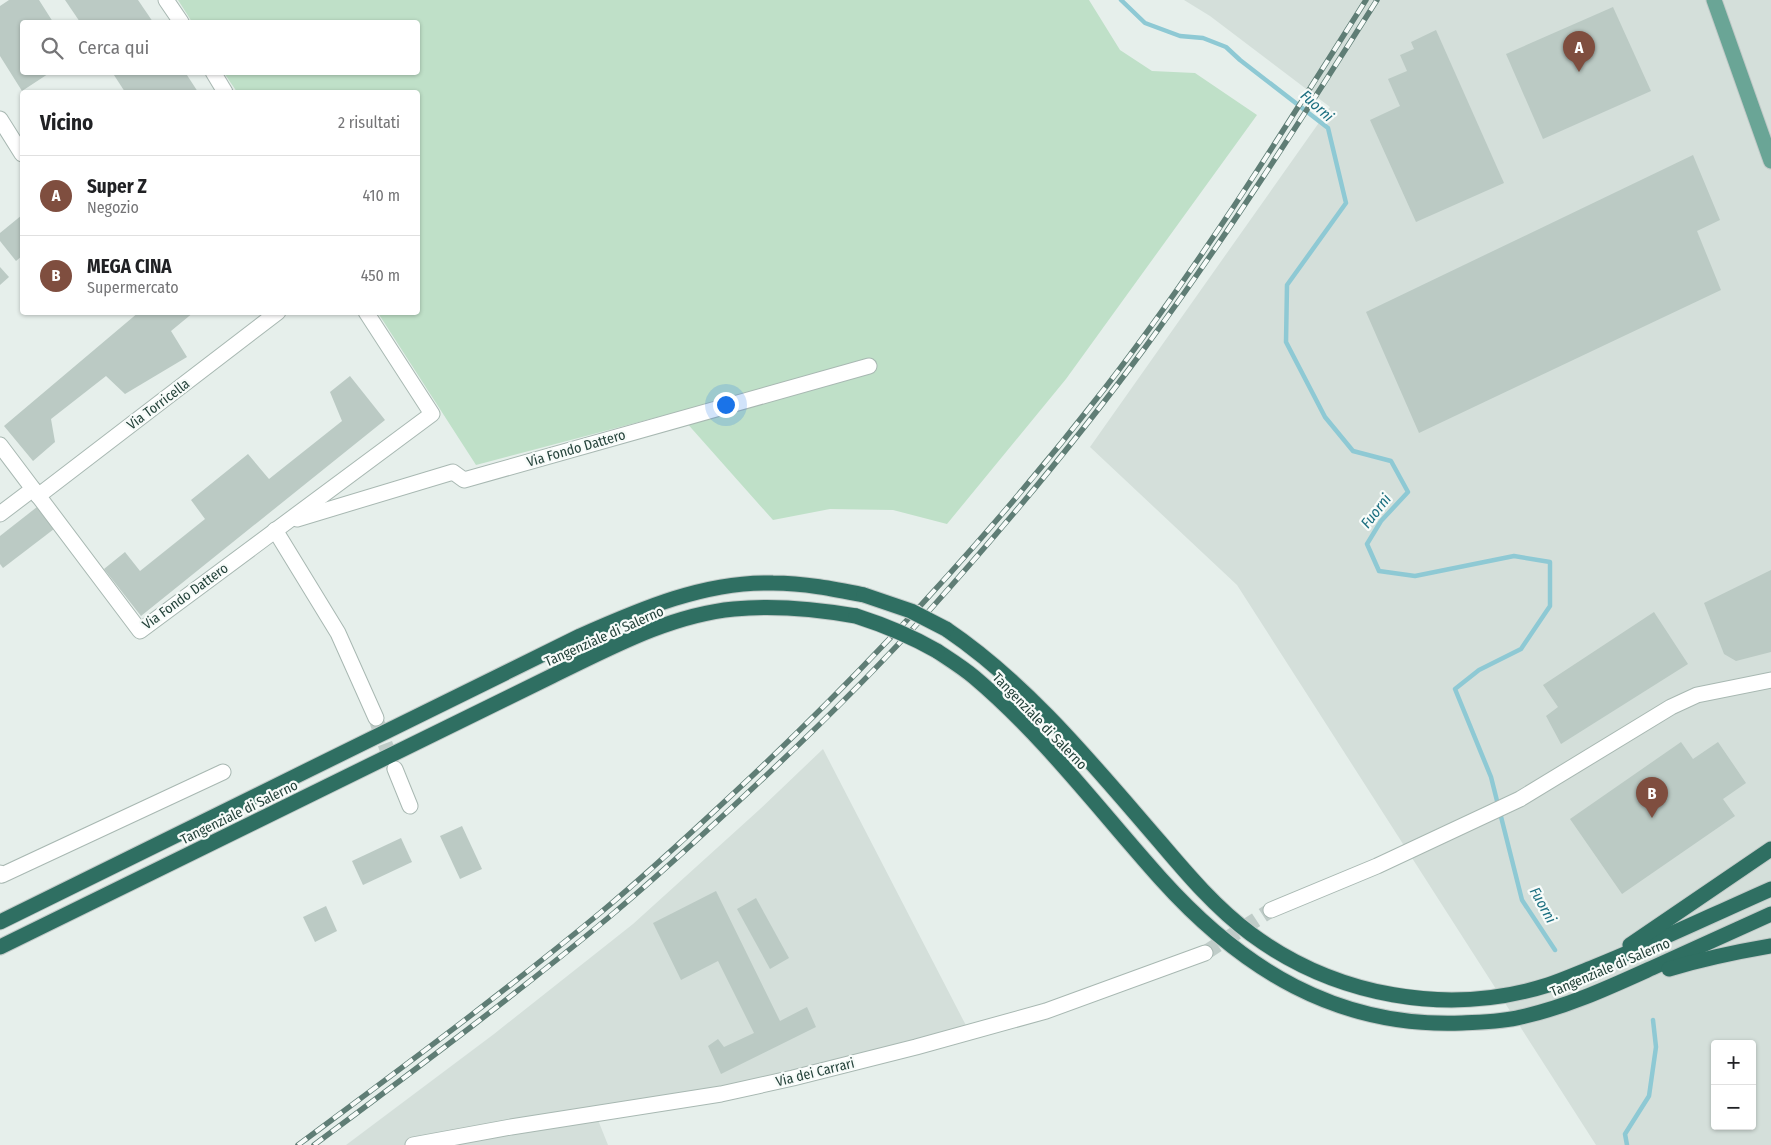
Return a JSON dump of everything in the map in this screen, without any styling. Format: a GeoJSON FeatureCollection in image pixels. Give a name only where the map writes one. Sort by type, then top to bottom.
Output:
{"type":"FeatureCollection","features":[{"type":"Feature","properties":{"kind":"highway","name":"Tangenziale di Salerno"},"geometry":{"type":"LineString","coordinates":[[0,922],[580,636],[654,605],[708,589],[772,582],[828,588],[892,603],[946,630],[974,648],[1024,691],[1222,909],[1250,933],[1288,958],[1338,981],[1363,989],[1430,1000],[1469,1000],[1502,996],[1547,985],[1602,964],[1771,889]]}},
{"type":"Feature","properties":{"kind":"highway","name":"Tangenziale di Salerno"},"geometry":{"type":"LineString","coordinates":[[0,948],[620,644],[665,625],[704,614],[742,608],[800,608],[856,616],[884,625],[937,651],[972,675],[1024,724],[1163,881],[1207,926],[1246,958],[1277,978],[1317,998],[1366,1014],[1444,1024],[1520,1018],[1560,1007],[1605,989],[1771,914]]}},
{"type":"Feature","properties":{"kind":"highway"},"geometry":{"type":"LineString","coordinates":[[1602,964],[1771,849]]}},
{"type":"Feature","properties":{"kind":"highway"},"geometry":{"type":"LineString","coordinates":[[1605,989],[1702,959],[1771,946]]}},
{"type":"Feature","properties":{"kind":"main road"},"geometry":{"type":"LineString","coordinates":[[1714,0],[1771,161]]}},
{"type":"Feature","properties":{"kind":"street"},"geometry":{"type":"LineString","coordinates":[[166,0],[179,20]]}},
{"type":"Feature","properties":{"kind":"street"},"geometry":{"type":"LineString","coordinates":[[214,75],[224,90]]}},
{"type":"Feature","properties":{"kind":"street"},"geometry":{"type":"LineString","coordinates":[[0,119],[20,151]]}},
{"type":"Feature","properties":{"kind":"street","name":"Via Torricella"},"geometry":{"type":"LineString","coordinates":[[36,493],[274,315]]}},
{"type":"Feature","properties":{"kind":"street","name":"Via Fondo Dattero"},"geometry":{"type":"LineString","coordinates":[[0,445],[140,631],[432,414],[368,315]]}},
{"type":"Feature","properties":{"kind":"street","name":"Via Fondo Dattero"},"geometry":{"type":"LineString","coordinates":[[281,526],[453,472],[464,480],[869,366]]}},
{"type":"Feature","properties":{"kind":"street"},"geometry":{"type":"LineString","coordinates":[[0,514],[36,493]]}},
{"type":"Feature","properties":{"kind":"street"},"geometry":{"type":"LineString","coordinates":[[281,526],[338,633],[376,718]]}},
{"type":"Feature","properties":{"kind":"street"},"geometry":{"type":"LineString","coordinates":[[1271,910],[1377,866],[1520,799],[1671,707],[1697,695],[1771,680]]}},
{"type":"Feature","properties":{"kind":"street"},"geometry":{"type":"LineString","coordinates":[[395,769],[410,806]]}},
{"type":"Feature","properties":{"kind":"street"},"geometry":{"type":"LineString","coordinates":[[0,873],[2,875],[223,772]]}},
{"type":"Feature","properties":{"kind":"street","name":"Via dei Carrari"},"geometry":{"type":"LineString","coordinates":[[413,1145],[511,1127],[721,1094],[793,1078],[916,1047],[1046,1011],[1205,952]]}},
{"type":"Feature","properties":{"kind":"shaded area"},"geometry":{"type":"Polygon","coordinates":[[[1184,0],[1771,0],[1771,1145],[1596,1145],[1237,585],[1090,447],[1330,107],[1210,16],[1184,0]]]}},
{"type":"Feature","properties":{"kind":"shaded area"},"geometry":{"type":"Polygon","coordinates":[[[823,749],[973,1039],[598,1120],[608,1145],[346,1145],[494,1034],[633,924],[759,810],[823,749]]]}},
{"type":"Feature","properties":{"kind":"green space"},"geometry":{"type":"Polygon","coordinates":[[[178,0],[1089,0],[1120,50],[1152,71],[1195,73],[1257,115],[1066,379],[947,524],[893,510],[830,509],[773,520],[677,412],[476,465],[379,315],[420,315],[420,90],[236,90],[225,75],[420,75],[420,20],[191,20],[178,0]]]}},
{"type":"Feature","properties":{"kind":"building"},"geometry":{"type":"Polygon","coordinates":[[[9,0],[39,0],[52,20],[20,20],[20,75],[46,75],[24,90],[21,90],[0,56],[0,6],[9,0]]]}},
{"type":"Feature","properties":{"kind":"building"},"geometry":{"type":"Polygon","coordinates":[[[65,0],[138,0],[152,20],[79,20],[65,0]]]}},
{"type":"Feature","properties":{"kind":"building"},"geometry":{"type":"Polygon","coordinates":[[[1613,7],[1651,91],[1543,139],[1506,54],[1613,7]]]}},
{"type":"Feature","properties":{"kind":"building"},"geometry":{"type":"Polygon","coordinates":[[[1436,30],[1504,183],[1416,222],[1370,120],[1400,106],[1388,79],[1407,71],[1400,55],[1414,49],[1411,42],[1436,30]]]}},
{"type":"Feature","properties":{"kind":"building"},"geometry":{"type":"Polygon","coordinates":[[[114,75],[187,75],[197,90],[124,90],[114,75]]]}},
{"type":"Feature","properties":{"kind":"building"},"geometry":{"type":"Polygon","coordinates":[[[1693,155],[1720,220],[1697,231],[1721,290],[1419,433],[1366,312],[1693,155]]]}},
{"type":"Feature","properties":{"kind":"building"},"geometry":{"type":"Polygon","coordinates":[[[20,217],[20,258],[16,261],[0,241],[0,233],[20,217]]]}},
{"type":"Feature","properties":{"kind":"building"},"geometry":{"type":"Polygon","coordinates":[[[0,267],[9,277],[0,285],[0,267]]]}},
{"type":"Feature","properties":{"kind":"building"},"geometry":{"type":"Polygon","coordinates":[[[135,315],[190,315],[171,331],[187,357],[125,394],[106,376],[51,419],[55,442],[33,461],[4,426],[135,315]]]}},
{"type":"Feature","properties":{"kind":"building"},"geometry":{"type":"Polygon","coordinates":[[[350,376],[385,420],[141,616],[104,569],[125,552],[140,571],[205,519],[191,500],[248,454],[269,479],[342,421],[330,392],[350,376]]]}},
{"type":"Feature","properties":{"kind":"building"},"geometry":{"type":"Polygon","coordinates":[[[37,507],[54,529],[3,568],[0,564],[0,536],[37,507]]]}},
{"type":"Feature","properties":{"kind":"building"},"geometry":{"type":"Polygon","coordinates":[[[1771,570],[1771,652],[1736,661],[1724,654],[1704,603],[1771,570]]]}},
{"type":"Feature","properties":{"kind":"building"},"geometry":{"type":"Polygon","coordinates":[[[1654,612],[1688,664],[1561,744],[1546,716],[1558,707],[1543,685],[1654,612]]]}},
{"type":"Feature","properties":{"kind":"building"},"geometry":{"type":"Polygon","coordinates":[[[1681,742],[1693,759],[1718,742],[1746,783],[1723,799],[1735,816],[1622,894],[1570,819],[1681,742]]]}},
{"type":"Feature","properties":{"kind":"building"},"geometry":{"type":"Polygon","coordinates":[[[462,826],[482,869],[460,879],[440,836],[462,826]]]}},
{"type":"Feature","properties":{"kind":"building"},"geometry":{"type":"Polygon","coordinates":[[[401,838],[412,862],[363,885],[352,861],[401,838]]]}},
{"type":"Feature","properties":{"kind":"building"},"geometry":{"type":"Polygon","coordinates":[[[716,891],[780,1021],[807,1007],[816,1027],[721,1074],[708,1046],[718,1039],[724,1047],[754,1033],[718,961],[681,980],[653,923],[716,891]]]}},
{"type":"Feature","properties":{"kind":"building"},"geometry":{"type":"Polygon","coordinates":[[[756,898],[789,958],[770,969],[737,909],[756,898]]]}},
{"type":"Feature","properties":{"kind":"building"},"geometry":{"type":"Polygon","coordinates":[[[326,906],[337,931],[315,942],[303,917],[326,906]]]}},
{"type":"Feature","properties":{"kind":"waterway","name":"Fuorni"},"geometry":{"type":"LineString","coordinates":[[1121,0],[1145,23],[1180,36],[1203,38],[1226,47],[1328,128],[1346,203],[1287,285],[1286,342],[1325,417],[1353,451],[1391,461],[1408,492],[1381,521],[1367,544],[1379,571],[1415,576],[1514,556],[1550,562],[1550,606],[1521,649],[1479,670],[1455,689],[1491,777],[1522,900],[1555,950]]}},
{"type":"Feature","properties":{"kind":"waterway","name":"Fuorni"},"geometry":{"type":"LineString","coordinates":[[1627,1145],[1625,1134],[1649,1096],[1656,1047],[1653,1020]]}},
{"type":"Feature","properties":{"kind":"tunnel"},"geometry":{"type":"LineString","coordinates":[[377,722],[394,768]]}},
{"type":"Feature","properties":{"kind":"tunnel"},"geometry":{"type":"LineString","coordinates":[[1205,953],[1271,910]]}},
{"type":"Feature","properties":{"kind":"railway"},"geometry":{"type":"LineString","coordinates":[[298,1145],[413,1060],[600,913],[702,822],[785,744],[882,647],[1019,494],[1105,388],[1174,294],[1240,197],[1366,0]]}},
{"type":"Feature","properties":{"kind":"railway"},"geometry":{"type":"LineString","coordinates":[[314,1145],[499,1005],[627,902],[777,765],[887,657],[1039,483],[1093,417],[1144,349],[1234,220],[1377,0]]}},
{"type":"Feature","properties":{"kind":"place","name":"Super Z"},"geometry":{"type":"Point","coordinates":[1579,72]}},
{"type":"Feature","properties":{"kind":"place","name":"MEGA CINA"},"geometry":{"type":"Point","coordinates":[1652,818]}}]}
